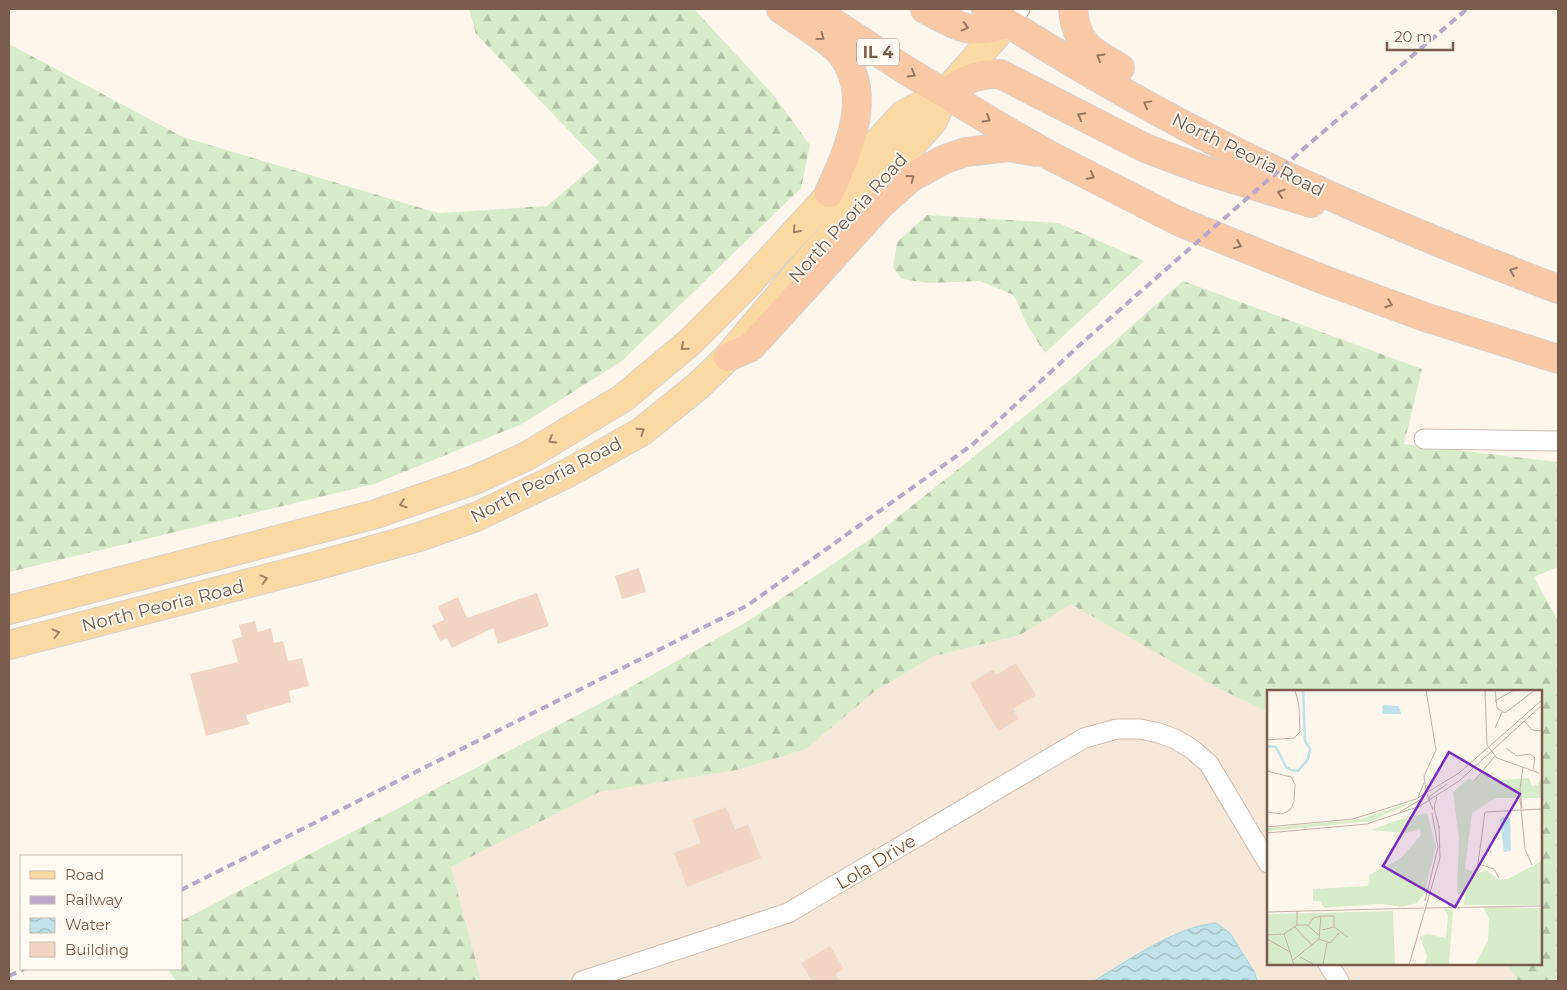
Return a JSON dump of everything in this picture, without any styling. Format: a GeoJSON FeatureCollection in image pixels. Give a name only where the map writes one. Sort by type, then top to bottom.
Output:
{"type":"FeatureCollection","features":[{"type":"Feature","properties":{"kind":"highway"},"geometry":{"type":"LineString","coordinates":[[781,9],[839,51],[852,73],[857,96],[856,120],[850,146],[829,194]]}},
{"type":"Feature","properties":{"kind":"highway","name":"IL 4"},"geometry":{"type":"LineString","coordinates":[[812,9],[945,94]]}},
{"type":"Feature","properties":{"kind":"highway"},"geometry":{"type":"LineString","coordinates":[[925,9],[958,26],[978,31],[993,29],[1004,13]]}},
{"type":"Feature","properties":{"kind":"highway"},"geometry":{"type":"LineString","coordinates":[[1074,9],[1075,22],[1082,39],[1090,50],[1190,109],[1206,137]]}},
{"type":"Feature","properties":{"kind":"highway","name":"North Peoria Road"},"geometry":{"type":"LineString","coordinates":[[1004,13],[1135,98],[1206,137],[1411,232],[1558,289]]}},
{"type":"Feature","properties":{"kind":"highway"},"geometry":{"type":"LineString","coordinates":[[1411,232],[1370,218],[1316,204],[1204,170],[1145,148],[1000,74],[985,73],[967,79],[945,94],[1047,154],[1178,221],[1327,281],[1425,317],[1558,359]]}},
{"type":"Feature","properties":{"kind":"highway"},"geometry":{"type":"LineString","coordinates":[[728,357],[751,347],[881,204],[910,178],[945,159],[981,150],[1009,147],[1047,154]]}},
{"type":"Feature","properties":{"kind":"main road","name":"North Peoria Road"},"geometry":{"type":"LineString","coordinates":[[9,645],[420,537],[476,517],[568,473],[641,432],[698,386],[728,357],[803,267],[933,122],[945,94],[1004,13]]}},
{"type":"Feature","properties":{"kind":"main road","name":"North Peoria Road"},"geometry":{"type":"LineString","coordinates":[[9,610],[376,514],[477,479],[527,456],[623,398],[690,342],[747,285],[904,114],[945,94]]}},
{"type":"Feature","properties":{"kind":"street"},"geometry":{"type":"LineString","coordinates":[[1424,439],[1558,441]]}},
{"type":"Feature","properties":{"kind":"street","name":"Lola Drive"},"geometry":{"type":"LineString","coordinates":[[584,981],[788,913],[1084,738],[1117,729],[1140,729],[1175,739],[1192,749],[1210,764],[1267,861]]}},
{"type":"Feature","properties":{"kind":"street"},"geometry":{"type":"LineString","coordinates":[[1329,965],[1339,981]]}},
{"type":"Feature","properties":{"kind":"shaded area"},"geometry":{"type":"Polygon","coordinates":[[[1071,603],[1220,689],[1267,712],[1267,965],[1508,965],[1518,981],[481,981],[451,867],[599,791],[737,770],[806,749],[875,691],[934,656],[1020,635],[1071,603]]]}},
{"type":"Feature","properties":{"kind":"green space"},"geometry":{"type":"Polygon","coordinates":[[[469,9],[694,9],[772,93],[810,145],[801,188],[622,361],[522,424],[374,484],[9,572],[9,44],[183,137],[438,213],[547,206],[599,162],[476,34],[469,9]]]}},
{"type":"Feature","properties":{"kind":"green space"},"geometry":{"type":"Polygon","coordinates":[[[927,215],[1059,223],[1144,261],[1045,353],[1027,325],[1014,295],[980,281],[929,283],[902,279],[893,268],[897,242],[927,215]]]}},
{"type":"Feature","properties":{"kind":"green space"},"geometry":{"type":"Polygon","coordinates":[[[1183,281],[1422,369],[1404,444],[1558,462],[1558,567],[1534,577],[1558,621],[1558,981],[1518,981],[1508,965],[1542,965],[1542,690],[1267,690],[1267,712],[1220,689],[1071,604],[1020,635],[934,656],[875,691],[806,749],[737,770],[599,792],[451,867],[481,981],[176,981],[169,970],[182,970],[182,920],[620,693],[748,621],[873,537],[1071,379],[1183,281]]]}},
{"type":"Feature","properties":{"kind":"water"},"geometry":{"type":"Polygon","coordinates":[[[1216,923],[1230,933],[1255,973],[1257,981],[1094,981],[1137,954],[1169,938],[1200,926],[1216,923]]]}},
{"type":"Feature","properties":{"kind":"building"},"geometry":{"type":"Polygon","coordinates":[[[639,568],[646,592],[622,599],[615,576],[639,568]]]}},
{"type":"Feature","properties":{"kind":"building"},"geometry":{"type":"Polygon","coordinates":[[[537,593],[549,626],[498,644],[493,628],[452,648],[447,638],[440,641],[432,625],[444,620],[438,606],[458,597],[467,618],[537,593]]]}},
{"type":"Feature","properties":{"kind":"building"},"geometry":{"type":"Polygon","coordinates":[[[255,621],[258,632],[271,628],[274,643],[283,641],[288,661],[302,658],[309,686],[289,691],[291,702],[246,715],[249,724],[206,736],[190,674],[238,662],[232,640],[242,637],[239,625],[255,621]]]}},
{"type":"Feature","properties":{"kind":"building"},"geometry":{"type":"Polygon","coordinates":[[[1016,663],[1036,695],[1013,709],[1019,719],[998,731],[970,683],[993,670],[996,675],[1016,663]]]}},
{"type":"Feature","properties":{"kind":"building"},"geometry":{"type":"Polygon","coordinates":[[[726,807],[735,830],[748,824],[761,858],[687,887],[674,853],[701,843],[692,820],[726,807]]]}},
{"type":"Feature","properties":{"kind":"building"},"geometry":{"type":"Polygon","coordinates":[[[830,946],[844,969],[835,974],[840,981],[812,981],[801,963],[830,946]]]}},
{"type":"Feature","properties":{"kind":"railway"},"geometry":{"type":"LineString","coordinates":[[182,889],[748,605],[972,445],[1083,342],[1467,9]]}},
{"type":"Feature","properties":{"kind":"railway"},"geometry":{"type":"LineString","coordinates":[[9,976],[22,970]]}}]}
